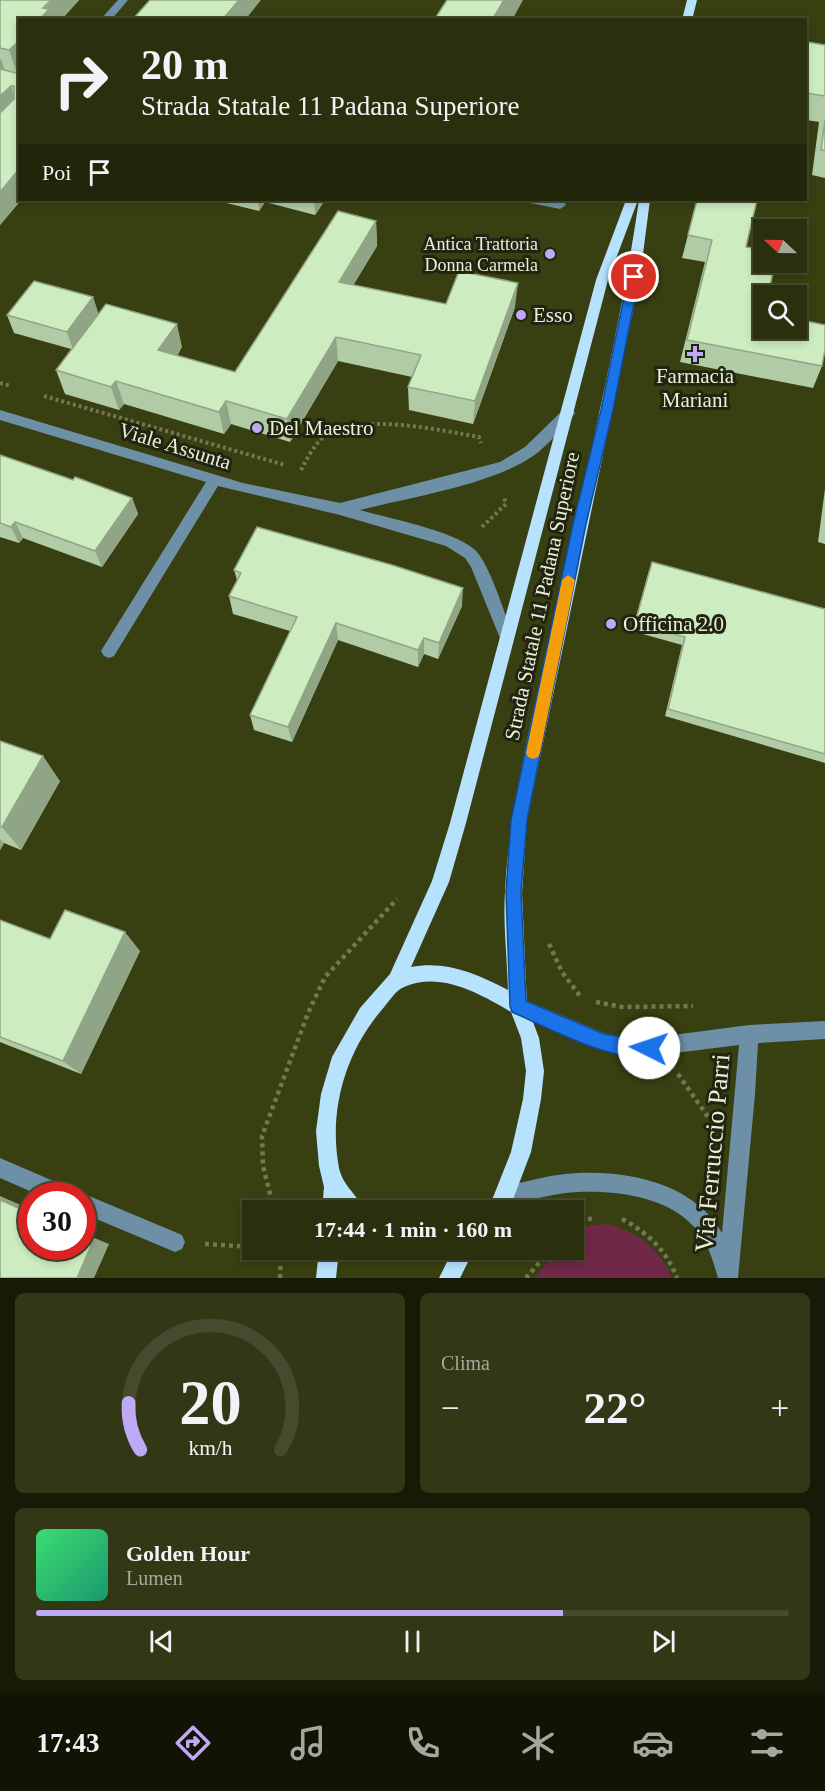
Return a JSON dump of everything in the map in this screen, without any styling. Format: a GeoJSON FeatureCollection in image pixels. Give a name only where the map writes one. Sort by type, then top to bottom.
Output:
{"type":"FeatureCollection","features":[{"type":"Feature","properties":{"kind":"main road"},"geometry":{"type":"LineString","coordinates":[[688,18],[692,0]]}},
{"type":"Feature","properties":{"kind":"main road","name":"Strada Statale 11 Padana Superiore"},"geometry":{"type":"LineString","coordinates":[[333,1200],[334,1187],[326,1131],[335,1073],[353,1034],[366,1014],[396,980],[432,901],[453,843],[602,280],[632,201]]}},
{"type":"Feature","properties":{"kind":"main road","name":"Strada Statale 11 Padana Superiore"},"geometry":{"type":"LineString","coordinates":[[503,1200],[528,1125],[535,1071],[530,1038],[518,1006],[513,892],[519,820],[580,524],[607,410],[634,277],[645,201]]}},
{"type":"Feature","properties":{"kind":"main road"},"geometry":{"type":"LineString","coordinates":[[396,980],[421,973],[445,974],[475,982],[518,1006]]}},
{"type":"Feature","properties":{"kind":"main road"},"geometry":{"type":"LineString","coordinates":[[334,1187],[345,1200]]}},
{"type":"Feature","properties":{"kind":"main road"},"geometry":{"type":"LineString","coordinates":[[326,1278],[328,1260]]}},
{"type":"Feature","properties":{"kind":"main road"},"geometry":{"type":"LineString","coordinates":[[449,1278],[459,1260]]}},
{"type":"Feature","properties":{"kind":"street"},"geometry":{"type":"LineString","coordinates":[[107,18],[123,0]]}},
{"type":"Feature","properties":{"kind":"street"},"geometry":{"type":"LineString","coordinates":[[538,201],[560,206]]}},
{"type":"Feature","properties":{"kind":"street","name":"Viale Assunta"},"geometry":{"type":"LineString","coordinates":[[340,509],[490,464],[517,460],[530,451],[568,413]]}},
{"type":"Feature","properties":{"kind":"street","name":"Viale Assunta"},"geometry":{"type":"LineString","coordinates":[[0,415],[214,480],[279,498],[340,509],[461,547]]}},
{"type":"Feature","properties":{"kind":"street"},"geometry":{"type":"LineString","coordinates":[[109,651],[214,480]]}},
{"type":"Feature","properties":{"kind":"street"},"geometry":{"type":"LineString","coordinates":[[461,547],[470,554],[483,576],[507,638]]}},
{"type":"Feature","properties":{"kind":"street"},"geometry":{"type":"LineString","coordinates":[[518,1006],[603,1042],[635,1049],[749,1034],[825,1030]]}},
{"type":"Feature","properties":{"kind":"street","name":"Via Ferruccio Parri"},"geometry":{"type":"LineString","coordinates":[[728,1277],[746,1094],[749,1034]]}},
{"type":"Feature","properties":{"kind":"street"},"geometry":{"type":"LineString","coordinates":[[0,1168],[32,1182]]}},
{"type":"Feature","properties":{"kind":"street","name":"Via Ferruccio Parri"},"geometry":{"type":"LineString","coordinates":[[513,1200],[575,1183],[625,1186],[656,1194],[690,1209],[703,1222],[724,1258],[728,1277]]}},
{"type":"Feature","properties":{"kind":"street"},"geometry":{"type":"LineString","coordinates":[[96,1209],[175,1242]]}},
{"type":"Feature","properties":{"kind":"path"},"geometry":{"type":"LineString","coordinates":[[0,383],[22,390]]}},
{"type":"Feature","properties":{"kind":"path"},"geometry":{"type":"LineString","coordinates":[[33,393],[289,467]]}},
{"type":"Feature","properties":{"kind":"path"},"geometry":{"type":"LineString","coordinates":[[311,472],[301,470],[314,447],[326,435],[353,425],[432,428],[479,437],[506,504]]}},
{"type":"Feature","properties":{"kind":"path"},"geometry":{"type":"LineString","coordinates":[[506,504],[540,513]]}},
{"type":"Feature","properties":{"kind":"path"},"geometry":{"type":"LineString","coordinates":[[461,547],[506,504]]}},
{"type":"Feature","properties":{"kind":"path"},"geometry":{"type":"LineString","coordinates":[[272,1200],[263,1166],[262,1136],[308,1012],[325,977],[400,895]]}},
{"type":"Feature","properties":{"kind":"path"},"geometry":{"type":"LineString","coordinates":[[546,935],[557,966],[580,996],[622,1007],[702,1006]]}},
{"type":"Feature","properties":{"kind":"path"},"geometry":{"type":"LineString","coordinates":[[584,1221],[600,1215]]}},
{"type":"Feature","properties":{"kind":"path"},"geometry":{"type":"LineString","coordinates":[[619,1218],[652,1238],[664,1250],[677,1278]]}},
{"type":"Feature","properties":{"kind":"path"},"geometry":{"type":"LineString","coordinates":[[175,1242],[242,1246]]}},
{"type":"Feature","properties":{"kind":"path"},"geometry":{"type":"LineString","coordinates":[[280,1260],[280,1278]]}},
{"type":"Feature","properties":{"kind":"path"},"geometry":{"type":"LineString","coordinates":[[526,1278],[541,1260]]}},
{"type":"Feature","properties":{"kind":"shaded area"},"geometry":{"type":"Polygon","coordinates":[[[608,1224],[639,1237],[662,1259],[672,1278],[534,1278],[550,1260],[584,1260],[584,1228],[592,1225],[608,1224]]]}},
{"type":"Feature","properties":{"kind":"building"},"geometry":{"type":"Polygon","coordinates":[[[0,0],[51,0],[43,8],[49,9],[41,18],[18,18],[18,42],[9,50],[0,48],[0,0]]]}},
{"type":"Feature","properties":{"kind":"building"},"geometry":{"type":"Polygon","coordinates":[[[150,0],[239,0],[224,18],[134,18],[150,0]]]}},
{"type":"Feature","properties":{"kind":"building"},"geometry":{"type":"Polygon","coordinates":[[[447,0],[504,0],[493,18],[435,18],[447,0]]]}},
{"type":"Feature","properties":{"kind":"building"},"geometry":{"type":"Polygon","coordinates":[[[807,42],[825,45],[825,96],[807,93],[807,42]]]}},
{"type":"Feature","properties":{"kind":"building"},"geometry":{"type":"Polygon","coordinates":[[[0,69],[18,74],[18,170],[0,192],[0,113],[14,99],[14,86],[0,96],[0,69]]]}},
{"type":"Feature","properties":{"kind":"building"},"geometry":{"type":"Polygon","coordinates":[[[825,120],[825,150],[821,150],[825,120]]]}},
{"type":"Feature","properties":{"kind":"building"},"geometry":{"type":"Polygon","coordinates":[[[697,201],[757,201],[746,247],[753,248],[753,273],[773,273],[770,285],[753,285],[753,339],[807,339],[807,321],[825,325],[822,366],[687,340],[712,240],[688,235],[697,201]]]}},
{"type":"Feature","properties":{"kind":"building"},"geometry":{"type":"Polygon","coordinates":[[[338,211],[376,221],[339,282],[446,304],[459,271],[518,283],[475,401],[408,387],[421,355],[336,337],[287,419],[226,401],[219,412],[116,381],[111,387],[56,370],[106,304],[177,324],[158,350],[235,372],[338,211]]]}},
{"type":"Feature","properties":{"kind":"building"},"geometry":{"type":"Polygon","coordinates":[[[34,281],[93,297],[67,332],[7,315],[34,281]]]}},
{"type":"Feature","properties":{"kind":"building"},"geometry":{"type":"Polygon","coordinates":[[[0,455],[73,480],[75,477],[132,498],[95,551],[15,522],[11,527],[0,523],[0,455]]]}},
{"type":"Feature","properties":{"kind":"building"},"geometry":{"type":"Polygon","coordinates":[[[257,527],[392,565],[463,588],[439,643],[424,638],[418,650],[336,623],[288,727],[250,715],[297,617],[229,596],[241,573],[234,570],[257,527]]]}},
{"type":"Feature","properties":{"kind":"building"},"geometry":{"type":"Polygon","coordinates":[[[652,562],[825,609],[825,754],[668,709],[685,637],[635,623],[652,562]]]}},
{"type":"Feature","properties":{"kind":"building"},"geometry":{"type":"Polygon","coordinates":[[[0,741],[43,756],[2,827],[0,827],[0,741]]]}},
{"type":"Feature","properties":{"kind":"building"},"geometry":{"type":"Polygon","coordinates":[[[65,910],[125,932],[63,1061],[0,1037],[0,920],[50,939],[65,910]]]}},
{"type":"Feature","properties":{"kind":"building"},"geometry":{"type":"Polygon","coordinates":[[[0,1200],[18,1208],[18,1260],[85,1260],[77,1278],[0,1278],[0,1200]]]}},
{"type":"Feature","properties":{"kind":"slow traffic"},"geometry":{"type":"LineString","coordinates":[[533,753],[568,580]]}},
{"type":"Feature","properties":{"kind":"place","name":"Antica Trattoria Donna Carmela"},"geometry":{"type":"Point","coordinates":[550,254]}},
{"type":"Feature","properties":{"kind":"place","name":"Esso"},"geometry":{"type":"Point","coordinates":[521,315]}},
{"type":"Feature","properties":{"kind":"place","name":"Farmacia Mariani"},"geometry":{"type":"Point","coordinates":[695,354]}},
{"type":"Feature","properties":{"kind":"place","name":"Del Maestro"},"geometry":{"type":"Point","coordinates":[257,428]}},
{"type":"Feature","properties":{"kind":"place","name":"Officina 2.0"},"geometry":{"type":"Point","coordinates":[611,624]}},
{"type":"Feature","properties":{"kind":"route"},"geometry":{"type":"LineString","coordinates":[[634,277],[519,820],[513,892],[518,1006],[603,1042],[635,1049],[649,1048]]}}]}
